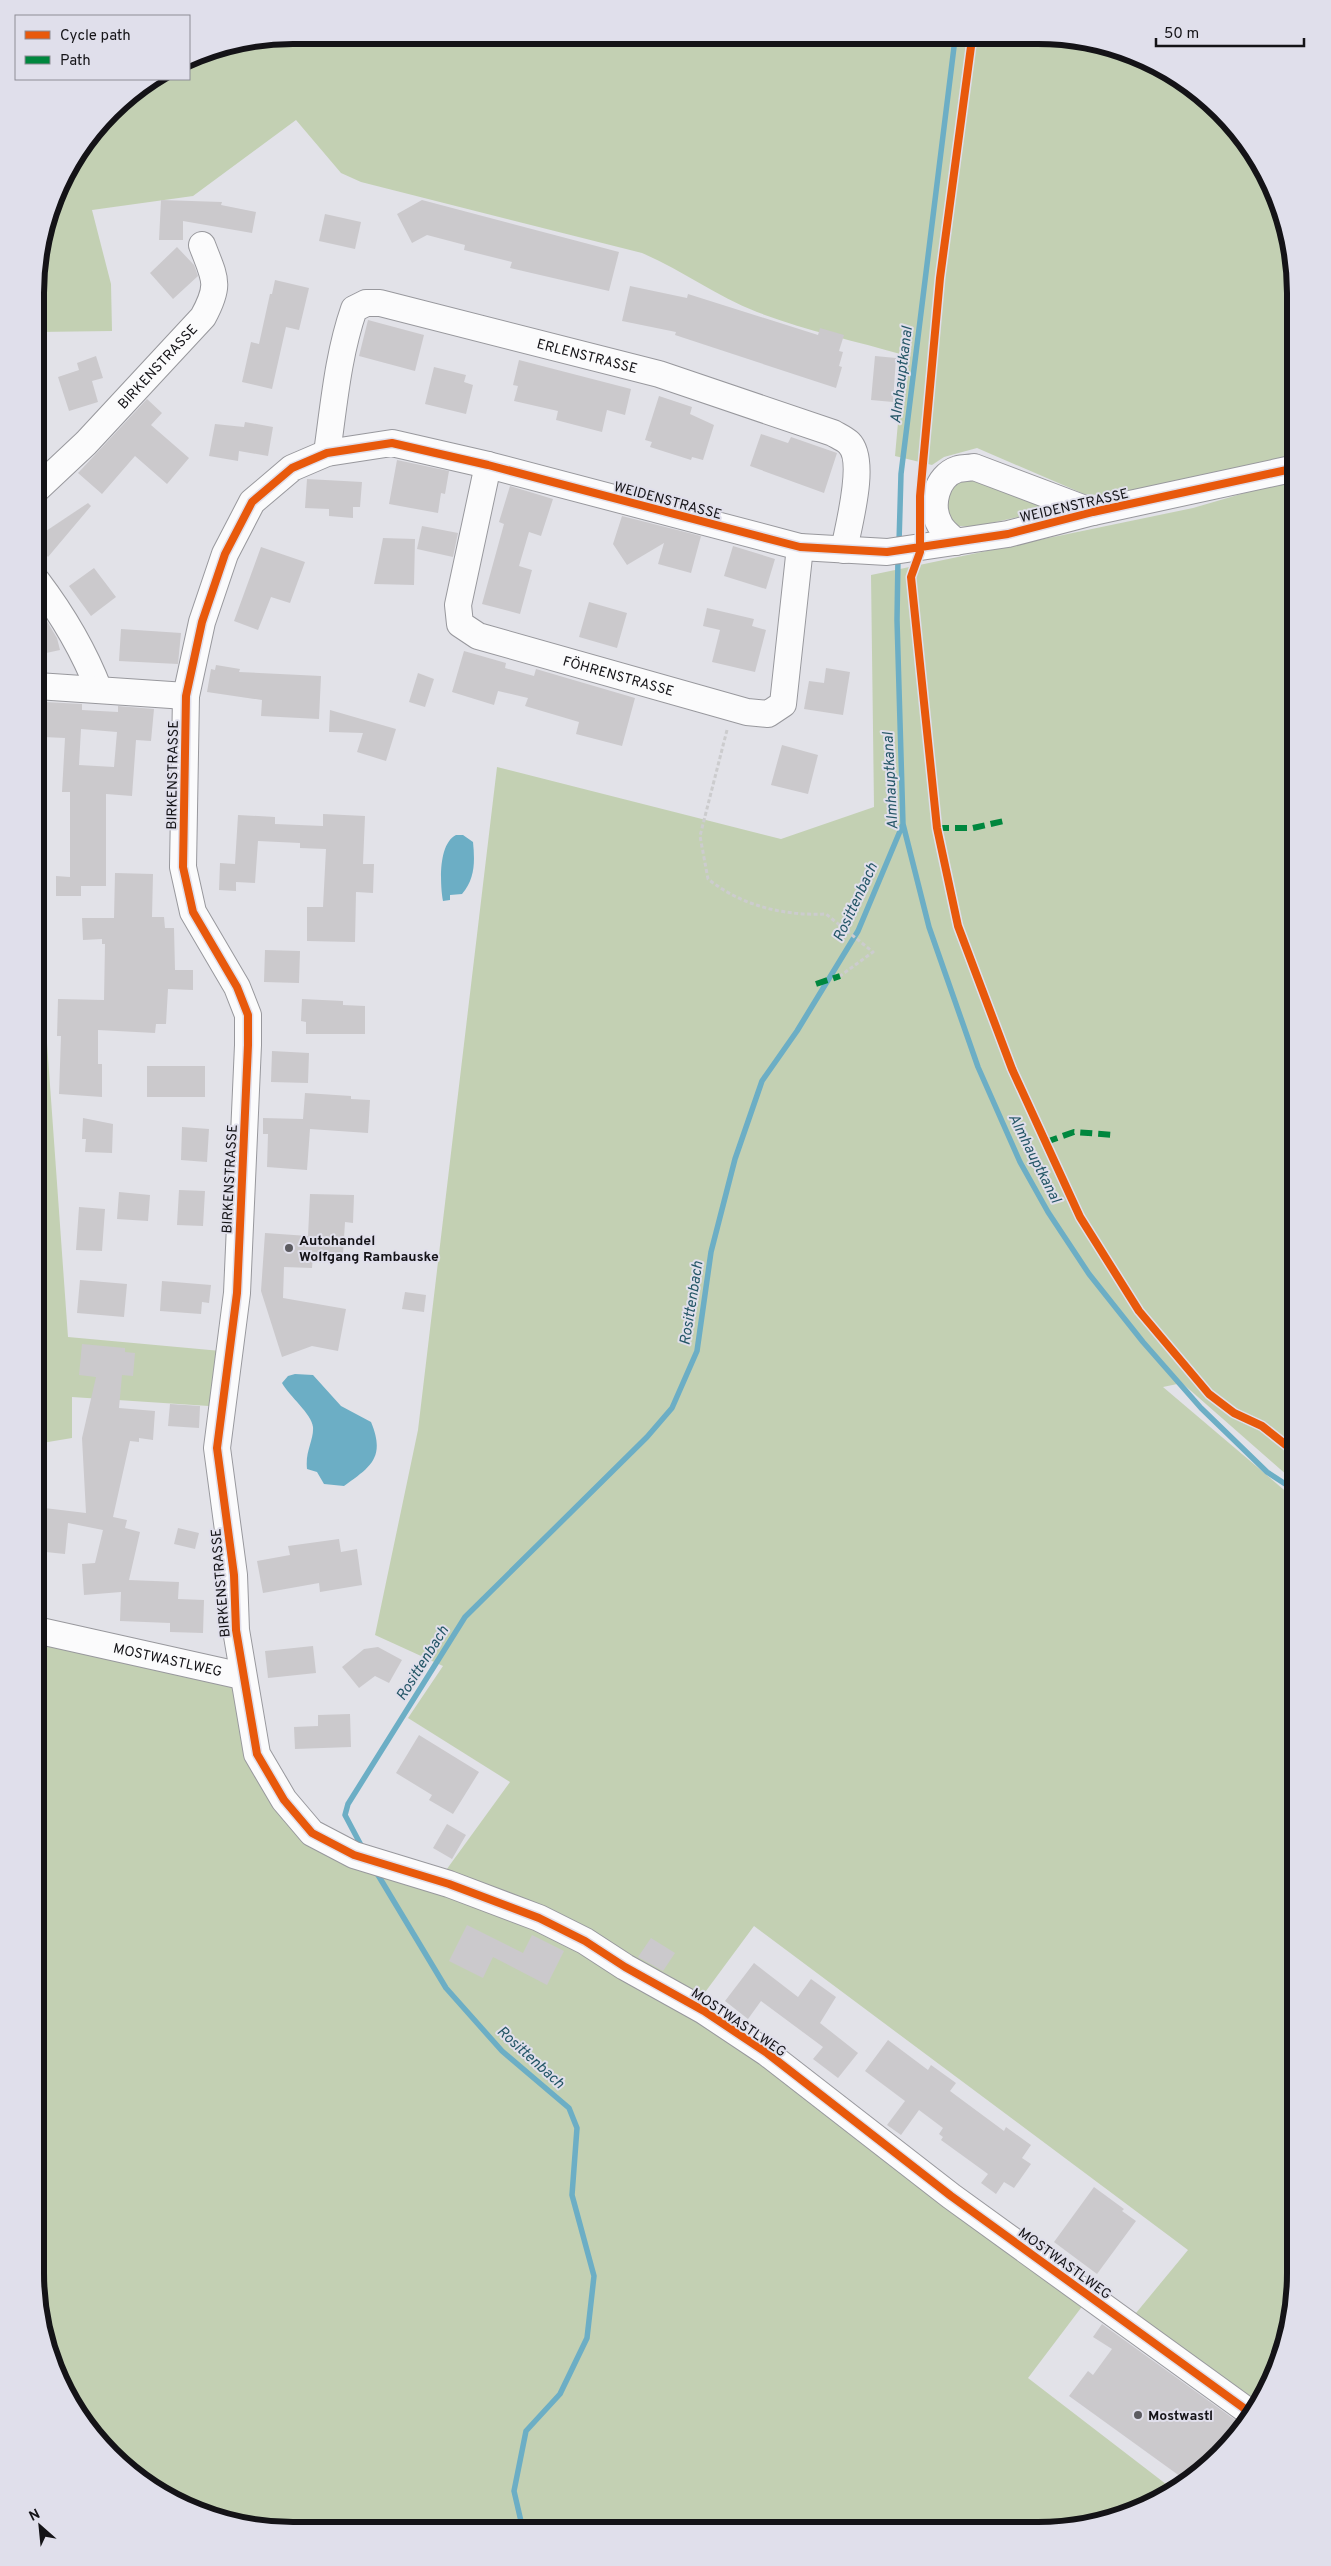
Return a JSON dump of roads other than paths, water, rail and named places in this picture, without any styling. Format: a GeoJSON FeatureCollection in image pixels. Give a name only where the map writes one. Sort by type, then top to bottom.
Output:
{"type":"FeatureCollection","features":[{"type":"Feature","properties":{"kind":"street","name":"BIRKENSTRASSE"},"geometry":{"type":"LineString","coordinates":[[44,482],[86,443],[204,317],[214,296],[214,276],[202,245]]}},
{"type":"Feature","properties":{"kind":"street","name":"ERLENSTRASSE"},"geometry":{"type":"LineString","coordinates":[[326,453],[346,330],[354,308],[366,303],[380,303],[659,374],[832,433],[849,443],[855,452],[858,470],[844,550]]}},
{"type":"Feature","properties":{"kind":"street","name":"WEIDENSTRASSE"},"geometry":{"type":"LineString","coordinates":[[186,696],[208,605],[225,554],[252,502],[292,468],[326,453],[392,443],[800,547],[887,552],[1008,534],[1093,512],[1287,470]]}},
{"type":"Feature","properties":{"kind":"street","name":"FÖHRENSTRASSE"},"geometry":{"type":"LineString","coordinates":[[488,466],[458,605],[460,624],[478,636],[747,712],[768,714],[783,704],[800,547]]}},
{"type":"Feature","properties":{"kind":"street"},"geometry":{"type":"LineString","coordinates":[[956,542],[940,526],[935,512],[935,497],[944,478],[957,469],[974,467],[1093,512]]}},
{"type":"Feature","properties":{"kind":"street"},"geometry":{"type":"LineString","coordinates":[[44,591],[54,603],[92,672],[99,690]]}},
{"type":"Feature","properties":{"kind":"street"},"geometry":{"type":"LineString","coordinates":[[44,686],[186,696]]}},
{"type":"Feature","properties":{"kind":"street","name":"BIRKENSTRASSE"},"geometry":{"type":"LineString","coordinates":[[186,696],[183,867],[193,912],[238,988],[248,1015],[236,1294],[217,1448],[234,1575],[236,1630],[242,1676]]}},
{"type":"Feature","properties":{"kind":"street","name":"MOSTWASTLWEG"},"geometry":{"type":"LineString","coordinates":[[44,1632],[242,1676],[256,1754],[284,1800],[312,1833],[365,1860],[449,1884],[539,1918],[585,1940],[625,1967],[704,2011],[767,2054],[951,2196],[1246,2410]]}},
{"type":"Feature","properties":{"kind":"water"},"geometry":{"type":"Polygon","coordinates":[[[456,835],[463,835],[473,842],[472,876],[462,894],[450,895],[450,900],[443,901],[441,875],[443,855],[450,840],[456,835]]]}},
{"type":"Feature","properties":{"kind":"water"},"geometry":{"type":"Polygon","coordinates":[[[295,1374],[313,1375],[341,1406],[371,1422],[377,1445],[376,1453],[368,1467],[344,1486],[324,1484],[317,1472],[307,1469],[307,1457],[313,1432],[312,1422],[282,1383],[288,1376],[295,1374]]]}},
{"type":"Feature","properties":{"kind":"waterway","name":"Almhauptkanal"},"geometry":{"type":"LineString","coordinates":[[899,543],[901,474],[954,44]]}},
{"type":"Feature","properties":{"kind":"waterway","name":"Almhauptkanal"},"geometry":{"type":"LineString","coordinates":[[898,558],[897,620],[903,824],[929,927],[978,1067],[1020,1162],[1048,1212],[1089,1274],[1143,1342],[1201,1408],[1267,1472],[1287,1485]]}},
{"type":"Feature","properties":{"kind":"waterway","name":"Rosittenbach"},"geometry":{"type":"LineString","coordinates":[[363,1849],[345,1815],[348,1804],[465,1617],[647,1437],[672,1408],[697,1351],[711,1252],[735,1159],[762,1081],[797,1031],[858,931],[903,824]]}},
{"type":"Feature","properties":{"kind":"waterway","name":"Rosittenbach"},"geometry":{"type":"LineString","coordinates":[[375,1870],[446,1988],[502,2051],[569,2108],[577,2128],[572,2195],[594,2276],[587,2338],[560,2394],[526,2431],[514,2491],[521,2522]]}},
{"type":"Feature","properties":{"kind":"place","name":"Autohandel Wolfgang Rambauske"},"geometry":{"type":"Point","coordinates":[289,1248]}},
{"type":"Feature","properties":{"kind":"place","name":"Mostwastl"},"geometry":{"type":"Point","coordinates":[1138,2415]}}]}
